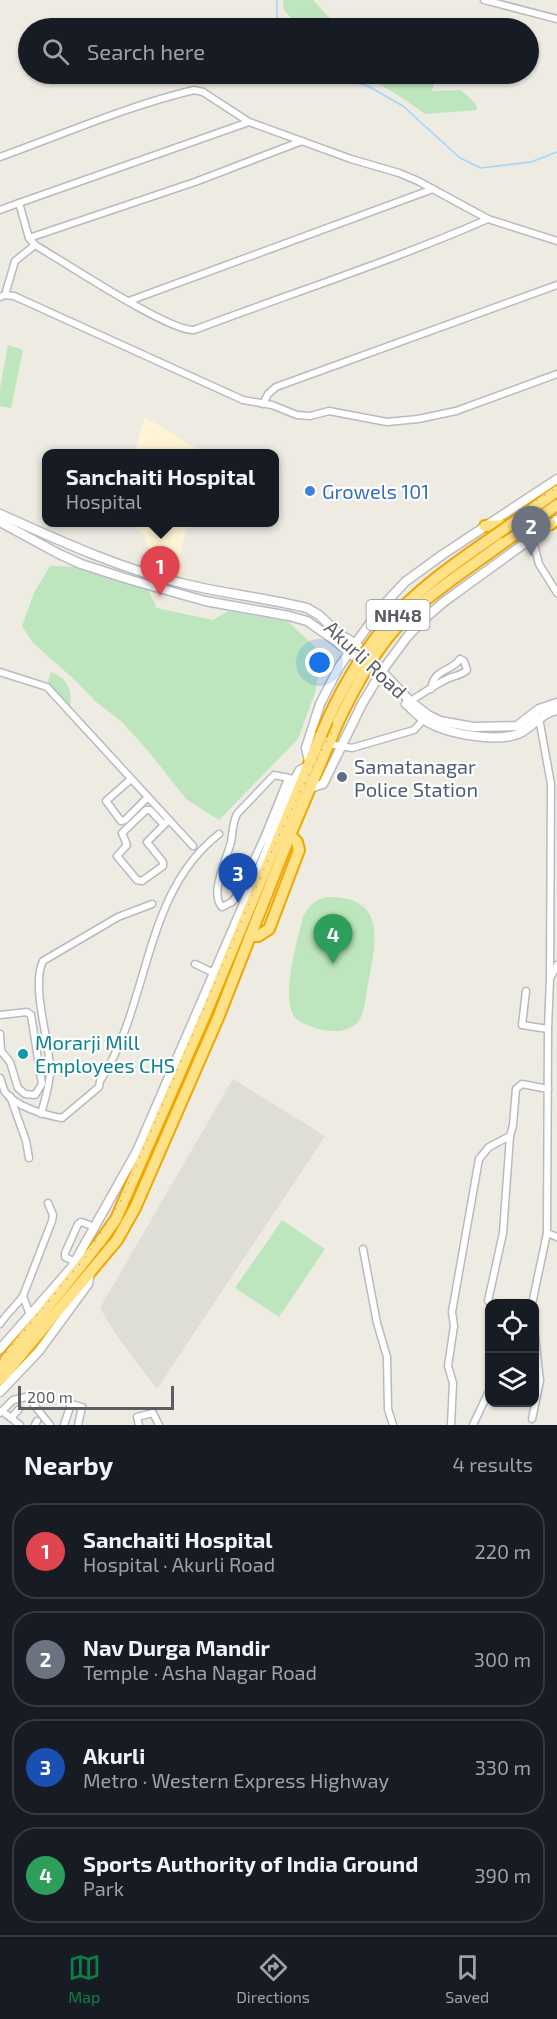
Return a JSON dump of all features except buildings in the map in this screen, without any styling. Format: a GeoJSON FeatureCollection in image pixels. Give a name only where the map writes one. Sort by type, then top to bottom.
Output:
{"type":"FeatureCollection","features":[{"type":"Feature","properties":{"kind":"highway"},"geometry":{"type":"LineString","coordinates":[[544,500],[557,481]]}},
{"type":"Feature","properties":{"kind":"highway","name":"NH48"},"geometry":{"type":"LineString","coordinates":[[0,1380],[64,1297],[80,1266],[116,1219],[299,782],[340,693],[355,668],[384,628],[434,580],[557,491]]}},
{"type":"Feature","properties":{"kind":"highway","name":"NH48"},"geometry":{"type":"LineString","coordinates":[[80,1266],[117,1240],[135,1208],[218,1018],[290,835],[299,782],[329,744],[369,662],[407,617],[432,595],[557,505]]}},
{"type":"Feature","properties":{"kind":"highway"},"geometry":{"type":"LineString","coordinates":[[534,521],[554,522]]}},
{"type":"Feature","properties":{"kind":"highway"},"geometry":{"type":"LineString","coordinates":[[485,526],[510,525]]}},
{"type":"Feature","properties":{"kind":"highway"},"geometry":{"type":"LineString","coordinates":[[250,936],[258,936],[268,929],[286,884],[299,850],[297,842],[290,835]]}},
{"type":"Feature","properties":{"kind":"highway"},"geometry":{"type":"LineString","coordinates":[[273,878],[286,884]]}},
{"type":"Feature","properties":{"kind":"highway","name":"NH48"},"geometry":{"type":"LineString","coordinates":[[0,1367],[64,1297]]}},
{"type":"Feature","properties":{"kind":"street"},"geometry":{"type":"LineString","coordinates":[[484,0],[557,19]]}},
{"type":"Feature","properties":{"kind":"street"},"geometry":{"type":"LineString","coordinates":[[0,157],[102,118],[194,90],[203,92],[249,122],[351,159],[399,173],[488,219],[557,241]]}},
{"type":"Feature","properties":{"kind":"street"},"geometry":{"type":"LineString","coordinates":[[0,210],[249,122]]}},
{"type":"Feature","properties":{"kind":"street"},"geometry":{"type":"LineString","coordinates":[[29,238],[195,182],[302,141]]}},
{"type":"Feature","properties":{"kind":"street"},"geometry":{"type":"LineString","coordinates":[[129,301],[433,189]]}},
{"type":"Feature","properties":{"kind":"street"},"geometry":{"type":"LineString","coordinates":[[19,203],[29,238],[36,245],[129,301],[186,331],[322,284],[488,219]]}},
{"type":"Feature","properties":{"kind":"street"},"geometry":{"type":"LineString","coordinates":[[36,245],[15,261],[3,296],[14,296],[28,302],[243,400],[297,415],[310,416],[328,411],[387,422],[418,419],[456,411],[557,374]]}},
{"type":"Feature","properties":{"kind":"street"},"geometry":{"type":"LineString","coordinates":[[263,404],[268,394],[276,387],[557,285]]}},
{"type":"Feature","properties":{"kind":"street"},"geometry":{"type":"LineString","coordinates":[[308,764],[306,748],[320,704],[349,653],[380,609],[405,582],[485,526],[557,481]]}},
{"type":"Feature","properties":{"kind":"street","name":"Akurli Road"},"geometry":{"type":"LineString","coordinates":[[0,514],[72,546],[137,570],[191,586],[280,601],[307,608],[355,644],[381,673],[438,727],[473,736],[514,735],[539,718],[557,710]]}},
{"type":"Feature","properties":{"kind":"street","name":"Akurli Road"},"geometry":{"type":"LineString","coordinates":[[0,522],[81,564],[205,601],[307,621],[349,653],[381,673],[426,717],[454,725],[494,728],[517,726],[539,709],[557,703]]}},
{"type":"Feature","properties":{"kind":"street"},"geometry":{"type":"LineString","coordinates":[[299,782],[238,894],[232,902],[222,907],[217,897],[231,842],[233,822],[237,814],[274,775],[299,782],[323,784],[340,746],[381,673],[424,619],[477,576],[554,522]]}},
{"type":"Feature","properties":{"kind":"street"},"geometry":{"type":"LineString","coordinates":[[532,537],[540,564],[557,594]]}},
{"type":"Feature","properties":{"kind":"street"},"geometry":{"type":"LineString","coordinates":[[410,701],[431,689],[446,679],[464,673],[467,670],[464,661],[460,659],[455,666],[440,672],[432,681],[431,689]]}},
{"type":"Feature","properties":{"kind":"street"},"geometry":{"type":"LineString","coordinates":[[0,672],[47,687],[145,800],[193,846]]}},
{"type":"Feature","properties":{"kind":"street"},"geometry":{"type":"LineString","coordinates":[[329,744],[352,748],[414,730],[426,717]]}},
{"type":"Feature","properties":{"kind":"street"},"geometry":{"type":"LineString","coordinates":[[533,1299],[547,1233],[550,978],[551,784],[539,718]]}},
{"type":"Feature","properties":{"kind":"street"},"geometry":{"type":"LineString","coordinates":[[128,781],[106,801],[121,821],[125,820],[145,800]]}},
{"type":"Feature","properties":{"kind":"street"},"geometry":{"type":"LineString","coordinates":[[146,810],[150,810],[167,822],[147,842],[163,862],[163,866],[148,879],[137,880],[117,856],[127,845],[122,833],[146,810]]}},
{"type":"Feature","properties":{"kind":"street"},"geometry":{"type":"LineString","coordinates":[[5,1094],[41,1114],[62,1118],[99,1087],[124,1035],[163,910],[184,869],[202,848],[219,834]]}},
{"type":"Feature","properties":{"kind":"street"},"geometry":{"type":"LineString","coordinates":[[195,964],[217,975],[262,862],[267,839]]}},
{"type":"Feature","properties":{"kind":"street"},"geometry":{"type":"LineString","coordinates":[[41,1114],[50,1069],[40,1002],[40,969],[43,961],[118,917],[152,904]]}},
{"type":"Feature","properties":{"kind":"street"},"geometry":{"type":"LineString","coordinates":[[550,978],[557,965]]}},
{"type":"Feature","properties":{"kind":"street"},"geometry":{"type":"LineString","coordinates":[[526,991],[522,1025],[548,1029]]}},
{"type":"Feature","properties":{"kind":"street"},"geometry":{"type":"LineString","coordinates":[[0,1015],[27,1012],[31,1015],[42,1084],[36,1094],[25,1094],[18,1088],[8,1060],[2,1051],[0,1034]]}},
{"type":"Feature","properties":{"kind":"street"},"geometry":{"type":"LineString","coordinates":[[0,1349],[30,1315],[80,1266],[94,1227],[137,1150],[197,1024]]}},
{"type":"Feature","properties":{"kind":"street"},"geometry":{"type":"LineString","coordinates":[[0,1061],[8,1060]]}},
{"type":"Feature","properties":{"kind":"street"},"geometry":{"type":"LineString","coordinates":[[0,1078],[26,1141],[29,1158]]}},
{"type":"Feature","properties":{"kind":"street"},"geometry":{"type":"LineString","coordinates":[[488,1299],[504,1233],[510,1136],[516,1089],[522,1084],[548,1089]]}},
{"type":"Feature","properties":{"kind":"street"},"geometry":{"type":"LineString","coordinates":[[451,1425],[453,1383],[448,1366],[454,1326],[452,1312],[479,1159],[489,1147],[510,1136]]}},
{"type":"Feature","properties":{"kind":"street"},"geometry":{"type":"LineString","coordinates":[[0,1324],[8,1311],[18,1304],[23,1296],[52,1221],[53,1215],[48,1203]]}},
{"type":"Feature","properties":{"kind":"street"},"geometry":{"type":"LineString","coordinates":[[0,1392],[39,1351],[88,1284],[80,1266],[65,1257],[78,1224],[81,1222],[94,1227]]}},
{"type":"Feature","properties":{"kind":"street"},"geometry":{"type":"LineString","coordinates":[[547,1233],[557,1237]]}},
{"type":"Feature","properties":{"kind":"street"},"geometry":{"type":"LineString","coordinates":[[363,1249],[377,1323],[387,1357],[388,1409],[393,1425]]}},
{"type":"Feature","properties":{"kind":"street"},"geometry":{"type":"LineString","coordinates":[[23,1296],[30,1315]]}},
{"type":"Feature","properties":{"kind":"street"},"geometry":{"type":"LineString","coordinates":[[532,1419],[540,1381],[537,1353]]}},
{"type":"Feature","properties":{"kind":"street"},"geometry":{"type":"LineString","coordinates":[[20,1425],[1,1412],[13,1400],[26,1397],[50,1425]]}},
{"type":"Feature","properties":{"kind":"street"},"geometry":{"type":"LineString","coordinates":[[474,1425],[485,1399]]}},
{"type":"Feature","properties":{"kind":"street"},"geometry":{"type":"LineString","coordinates":[[64,1425],[71,1404],[82,1407],[78,1425]]}},
{"type":"Feature","properties":{"kind":"street"},"geometry":{"type":"LineString","coordinates":[[11,1418],[19,1409]]}},
{"type":"Feature","properties":{"kind":"street"},"geometry":{"type":"LineString","coordinates":[[139,1425],[137,1417],[151,1412],[159,1425]]}},
{"type":"Feature","properties":{"kind":"shaded area"},"geometry":{"type":"Polygon","coordinates":[[[145,417],[197,449],[135,449],[145,417]]]}},
{"type":"Feature","properties":{"kind":"shaded area"},"geometry":{"type":"Polygon","coordinates":[[[135,527],[187,527],[180,555],[184,562],[182,577],[155,569],[143,533],[135,527]]]}},
{"type":"Feature","properties":{"kind":"shaded area"},"geometry":{"type":"Polygon","coordinates":[[[233,1079],[325,1136],[157,1389],[117,1336],[100,1308],[233,1079]]]}},
{"type":"Feature","properties":{"kind":"green space"},"geometry":{"type":"Polygon","coordinates":[[[283,0],[313,0],[330,18],[291,18],[284,10],[283,0]]]}},
{"type":"Feature","properties":{"kind":"green space"},"geometry":{"type":"Polygon","coordinates":[[[379,84],[434,84],[432,91],[461,90],[476,104],[477,110],[425,114],[379,84]]]}},
{"type":"Feature","properties":{"kind":"green space"},"geometry":{"type":"Polygon","coordinates":[[[8,345],[23,350],[11,408],[0,406],[0,388],[8,345]]]}},
{"type":"Feature","properties":{"kind":"green space"},"geometry":{"type":"Polygon","coordinates":[[[50,566],[79,567],[146,586],[157,608],[213,620],[228,611],[287,621],[322,653],[315,693],[298,739],[219,820],[186,799],[122,722],[95,701],[33,643],[22,626],[34,593],[50,566]]]}},
{"type":"Feature","properties":{"kind":"green space"},"geometry":{"type":"Polygon","coordinates":[[[51,672],[62,678],[68,686],[70,709],[47,684],[51,672]]]}},
{"type":"Feature","properties":{"kind":"green space"},"geometry":{"type":"Polygon","coordinates":[[[327,897],[346,899],[359,904],[368,912],[373,922],[375,935],[372,964],[360,1019],[345,1030],[335,1031],[319,1029],[296,1019],[291,1010],[289,998],[291,969],[303,916],[313,903],[327,897]]]}},
{"type":"Feature","properties":{"kind":"green space"},"geometry":{"type":"Polygon","coordinates":[[[282,1220],[325,1249],[279,1317],[235,1288],[282,1220]]]}},
{"type":"Feature","properties":{"kind":"waterway"},"geometry":{"type":"LineString","coordinates":[[277,0],[278,18]]}},
{"type":"Feature","properties":{"kind":"waterway"},"geometry":{"type":"LineString","coordinates":[[361,84],[403,106],[460,158],[481,168],[531,162],[557,152]]}},
{"type":"Feature","properties":{"kind":"railway"},"geometry":{"type":"LineString","coordinates":[[0,1360],[87,1255],[121,1201],[272,852],[313,766],[361,684],[388,645],[418,608],[462,560],[498,527],[557,487]]}},
{"type":"Feature","properties":{"kind":"place","name":"Growels 101"},"geometry":{"type":"Point","coordinates":[310,491]}},
{"type":"Feature","properties":{"kind":"place","name":"Nav Durga Mandir"},"geometry":{"type":"Point","coordinates":[531,556]}},
{"type":"Feature","properties":{"kind":"place","name":"Sanchaiti Hospital"},"geometry":{"type":"Point","coordinates":[160,596]}},
{"type":"Feature","properties":{"kind":"place","name":"Samatanagar Police Station"},"geometry":{"type":"Point","coordinates":[342,777]}},
{"type":"Feature","properties":{"kind":"place","name":"Akurli"},"geometry":{"type":"Point","coordinates":[238,903]}},
{"type":"Feature","properties":{"kind":"place","name":"Sports Authority of India Ground"},"geometry":{"type":"Point","coordinates":[333,964]}},
{"type":"Feature","properties":{"kind":"place","name":"Morarji Mill Employees CHS"},"geometry":{"type":"Point","coordinates":[23,1054]}}]}
